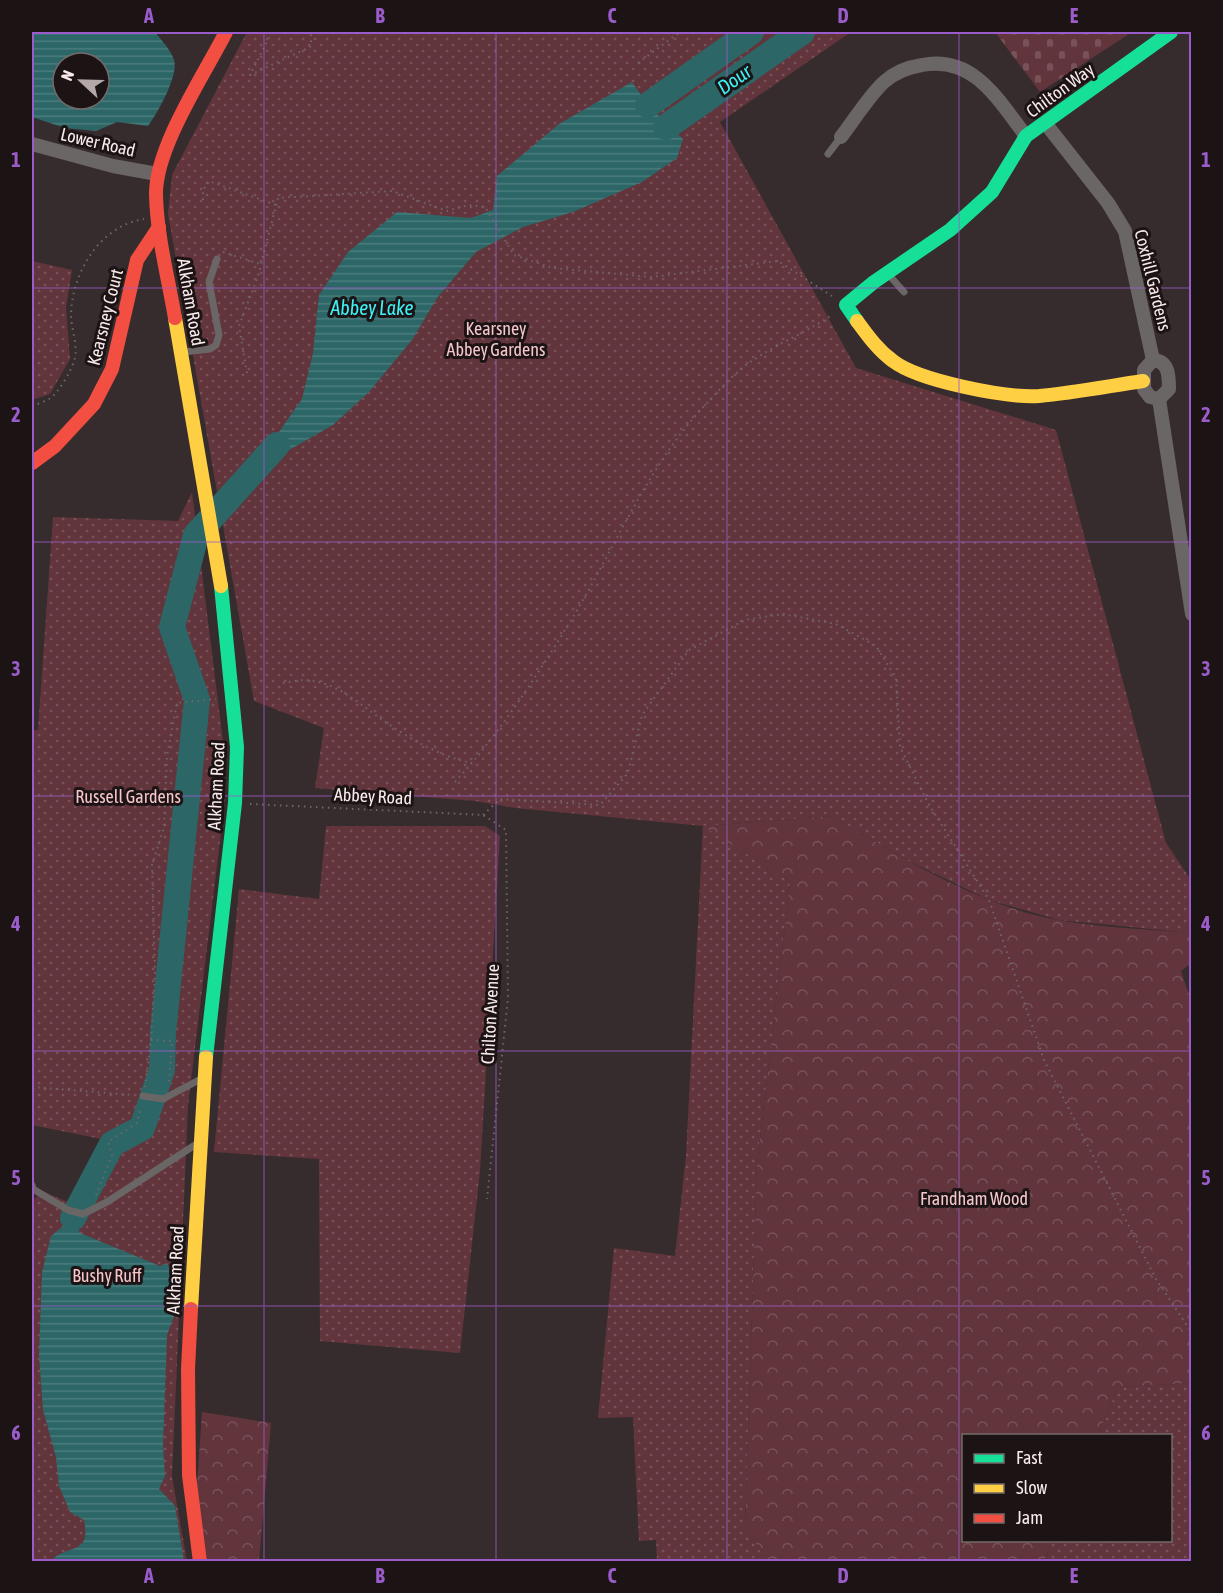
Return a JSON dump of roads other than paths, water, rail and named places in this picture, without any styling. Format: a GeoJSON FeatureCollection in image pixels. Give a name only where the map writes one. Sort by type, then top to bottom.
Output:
{"type":"FeatureCollection","features":[{"type":"Feature","properties":{"kind":"street","name":"Alkham Road"},"geometry":{"type":"LineString","coordinates":[[200,1562],[189,1475],[188,1369],[204,1078],[235,803],[237,747],[234,698],[219,567],[159,222],[157,174],[163,154],[226,32]]}},
{"type":"Feature","properties":{"kind":"street","name":"Chilton Way"},"geometry":{"type":"LineString","coordinates":[[1143,381],[1036,396],[974,389],[926,376],[895,363],[872,342],[846,305],[887,273],[950,230],[992,192],[1026,136],[1046,124],[1171,32]]}},
{"type":"Feature","properties":{"kind":"street"},"geometry":{"type":"LineString","coordinates":[[841,137],[885,82],[909,67],[932,63],[957,66],[975,75],[989,88],[1026,136]]}},
{"type":"Feature","properties":{"kind":"street","name":"Coxhill Gardens"},"geometry":{"type":"LineString","coordinates":[[1046,124],[1108,203],[1125,231],[1153,360],[1160,361],[1166,366],[1169,375],[1169,389],[1160,399],[1191,615]]}},
{"type":"Feature","properties":{"kind":"street","name":"Lower Road"},"geometry":{"type":"LineString","coordinates":[[32,144],[113,166],[157,174]]}},
{"type":"Feature","properties":{"kind":"street","name":"Kearsney Court"},"geometry":{"type":"LineString","coordinates":[[32,463],[56,446],[94,404],[112,369],[137,260],[159,222]]}},
{"type":"Feature","properties":{"kind":"street"},"geometry":{"type":"LineString","coordinates":[[1153,360],[1144,370],[1143,381],[1150,397],[1160,399]]}},
{"type":"Feature","properties":{"kind":"lane"},"geometry":{"type":"LineString","coordinates":[[828,154],[841,137]]}},
{"type":"Feature","properties":{"kind":"lane"},"geometry":{"type":"LineString","coordinates":[[181,352],[210,349],[216,345],[219,335],[209,282],[217,259]]}},
{"type":"Feature","properties":{"kind":"lane"},"geometry":{"type":"LineString","coordinates":[[887,273],[904,292]]}},
{"type":"Feature","properties":{"kind":"lane"},"geometry":{"type":"LineString","coordinates":[[143,1096],[164,1099],[204,1078]]}},
{"type":"Feature","properties":{"kind":"lane"},"geometry":{"type":"LineString","coordinates":[[32,1185],[33,1189],[68,1210],[86,1213],[200,1141]]}},
{"type":"Feature","properties":{"kind":"water"},"geometry":{"type":"Polygon","coordinates":[[[32,32],[155,32],[173,56],[175,67],[162,104],[148,126],[117,122],[96,131],[65,128],[32,117],[32,32]]]}},
{"type":"Feature","properties":{"kind":"water","name":"Abbey Lake"},"geometry":{"type":"Polygon","coordinates":[[[632,82],[648,105],[683,139],[677,158],[642,182],[573,212],[523,227],[476,252],[437,298],[412,340],[369,392],[333,425],[284,453],[274,439],[302,399],[313,353],[319,295],[348,252],[397,212],[471,218],[493,210],[497,176],[559,124],[632,82]]]}},
{"type":"Feature","properties":{"kind":"water","name":"Bushy Ruff"},"geometry":{"type":"Polygon","coordinates":[[[73,1218],[80,1233],[160,1266],[167,1263],[181,1297],[167,1335],[163,1446],[165,1476],[159,1489],[175,1506],[184,1561],[51,1561],[81,1544],[85,1531],[84,1520],[70,1512],[59,1486],[56,1457],[43,1410],[39,1355],[42,1272],[51,1236],[73,1218]]]}},
{"type":"Feature","properties":{"kind":"waterway","name":"Dour"},"geometry":{"type":"LineString","coordinates":[[648,105],[751,32]]}},
{"type":"Feature","properties":{"kind":"waterway","name":"Dour"},"geometry":{"type":"LineString","coordinates":[[666,127],[802,32]]}},
{"type":"Feature","properties":{"kind":"waterway"},"geometry":{"type":"LineString","coordinates":[[73,1218],[112,1144],[142,1128],[162,1070],[163,1033],[197,700],[172,627],[196,535],[277,445]]}},
{"type":"Feature","properties":{"kind":"park label","name":"Kearsney Abbey Gardens"},"geometry":{"type":"Point","coordinates":[496,338]}},
{"type":"Feature","properties":{"kind":"park label","name":"Russell Gardens"},"geometry":{"type":"Point","coordinates":[128,796]}},
{"type":"Feature","properties":{"kind":"park label","name":"Frandham Wood"},"geometry":{"type":"Point","coordinates":[974,1198]}}]}
